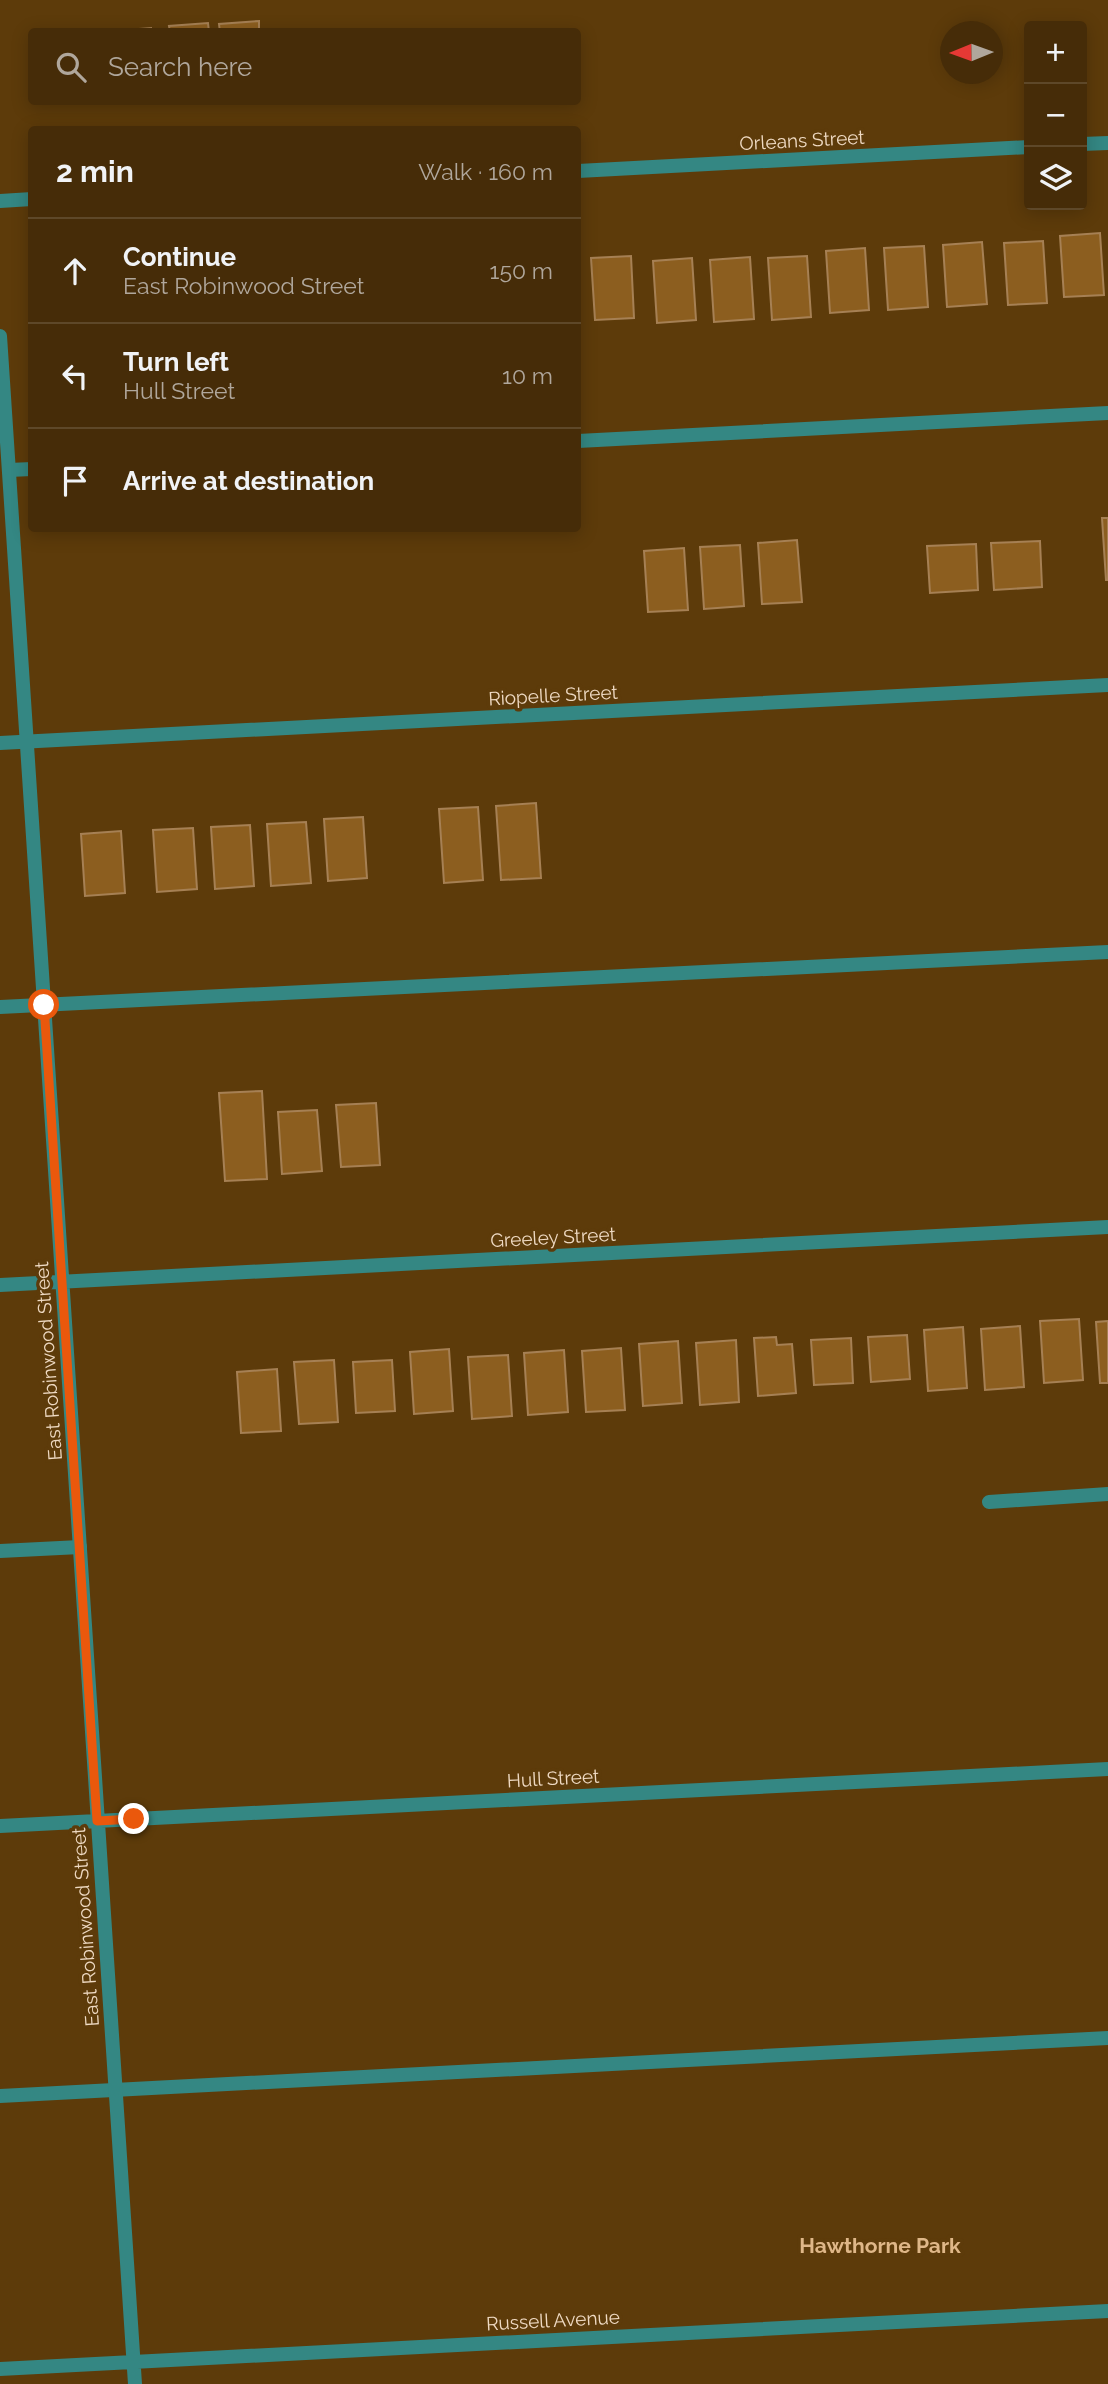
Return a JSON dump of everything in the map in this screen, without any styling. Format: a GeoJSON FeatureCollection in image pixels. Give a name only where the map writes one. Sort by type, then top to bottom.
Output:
{"type":"FeatureCollection","features":[{"type":"Feature","properties":{"kind":"street"},"geometry":{"type":"LineString","coordinates":[[1087,144],[1108,143]]}},
{"type":"Feature","properties":{"kind":"street","name":"Orleans Street"},"geometry":{"type":"LineString","coordinates":[[581,171],[1024,147]]}},
{"type":"Feature","properties":{"kind":"street"},"geometry":{"type":"LineString","coordinates":[[0,201],[28,199]]}},
{"type":"Feature","properties":{"kind":"street","name":"East Robinwood Street"},"geometry":{"type":"LineString","coordinates":[[0,336],[135,2384]]}},
{"type":"Feature","properties":{"kind":"street"},"geometry":{"type":"LineString","coordinates":[[581,441],[1108,413]]}},
{"type":"Feature","properties":{"kind":"street"},"geometry":{"type":"LineString","coordinates":[[9,470],[28,469]]}},
{"type":"Feature","properties":{"kind":"street","name":"Riopelle Street"},"geometry":{"type":"LineString","coordinates":[[0,743],[1108,685]]}},
{"type":"Feature","properties":{"kind":"street"},"geometry":{"type":"LineString","coordinates":[[0,1007],[1108,952]]}},
{"type":"Feature","properties":{"kind":"street","name":"Greeley Street"},"geometry":{"type":"LineString","coordinates":[[0,1285],[1108,1227]]}},
{"type":"Feature","properties":{"kind":"street"},"geometry":{"type":"LineString","coordinates":[[989,1502],[1108,1494]]}},
{"type":"Feature","properties":{"kind":"street"},"geometry":{"type":"LineString","coordinates":[[0,1551],[79,1547]]}},
{"type":"Feature","properties":{"kind":"street","name":"Hull Street"},"geometry":{"type":"LineString","coordinates":[[0,1826],[1108,1769]]}},
{"type":"Feature","properties":{"kind":"street"},"geometry":{"type":"LineString","coordinates":[[0,2096],[1108,2038]]}},
{"type":"Feature","properties":{"kind":"street","name":"Russell Avenue"},"geometry":{"type":"LineString","coordinates":[[0,2369],[1108,2311]]}},
{"type":"Feature","properties":{"kind":"building"},"geometry":{"type":"Polygon","coordinates":[[[259,21],[259,28],[220,28],[219,24],[259,21]]]}},
{"type":"Feature","properties":{"kind":"building"},"geometry":{"type":"Polygon","coordinates":[[[208,23],[209,28],[169,28],[208,23]]]}},
{"type":"Feature","properties":{"kind":"building"},"geometry":{"type":"Polygon","coordinates":[[[1100,233],[1104,295],[1064,297],[1060,236],[1100,233]]]}},
{"type":"Feature","properties":{"kind":"building"},"geometry":{"type":"Polygon","coordinates":[[[1043,241],[1047,303],[1008,305],[1004,243],[1043,241]]]}},
{"type":"Feature","properties":{"kind":"building"},"geometry":{"type":"Polygon","coordinates":[[[982,242],[987,304],[947,307],[943,245],[982,242]]]}},
{"type":"Feature","properties":{"kind":"building"},"geometry":{"type":"Polygon","coordinates":[[[924,246],[928,307],[888,310],[884,248],[924,246]]]}},
{"type":"Feature","properties":{"kind":"building"},"geometry":{"type":"Polygon","coordinates":[[[865,248],[869,310],[830,313],[826,251],[865,248]]]}},
{"type":"Feature","properties":{"kind":"building"},"geometry":{"type":"Polygon","coordinates":[[[631,256],[634,318],[595,320],[591,258],[631,256]]]}},
{"type":"Feature","properties":{"kind":"building"},"geometry":{"type":"Polygon","coordinates":[[[807,256],[811,317],[772,320],[768,258],[807,256]]]}},
{"type":"Feature","properties":{"kind":"building"},"geometry":{"type":"Polygon","coordinates":[[[750,257],[754,319],[714,322],[710,260],[750,257]]]}},
{"type":"Feature","properties":{"kind":"building"},"geometry":{"type":"Polygon","coordinates":[[[692,258],[696,320],[657,323],[653,261],[692,258]]]}},
{"type":"Feature","properties":{"kind":"building"},"geometry":{"type":"Polygon","coordinates":[[[1102,518],[1108,518],[1108,580],[1106,580],[1102,518]]]}},
{"type":"Feature","properties":{"kind":"building"},"geometry":{"type":"Polygon","coordinates":[[[797,540],[802,602],[762,604],[758,543],[797,540]]]}},
{"type":"Feature","properties":{"kind":"building"},"geometry":{"type":"Polygon","coordinates":[[[1040,541],[1042,587],[994,590],[991,543],[1040,541]]]}},
{"type":"Feature","properties":{"kind":"building"},"geometry":{"type":"Polygon","coordinates":[[[976,544],[978,590],[930,593],[927,546],[976,544]]]}},
{"type":"Feature","properties":{"kind":"building"},"geometry":{"type":"Polygon","coordinates":[[[740,545],[744,606],[704,609],[700,547],[740,545]]]}},
{"type":"Feature","properties":{"kind":"building"},"geometry":{"type":"Polygon","coordinates":[[[684,548],[688,610],[648,612],[644,551],[684,548]]]}},
{"type":"Feature","properties":{"kind":"building"},"geometry":{"type":"Polygon","coordinates":[[[536,803],[541,878],[501,880],[496,806],[536,803]]]}},
{"type":"Feature","properties":{"kind":"building"},"geometry":{"type":"Polygon","coordinates":[[[478,807],[483,880],[444,883],[439,809],[478,807]]]}},
{"type":"Feature","properties":{"kind":"building"},"geometry":{"type":"Polygon","coordinates":[[[363,817],[367,878],[328,881],[324,819],[363,817]]]}},
{"type":"Feature","properties":{"kind":"building"},"geometry":{"type":"Polygon","coordinates":[[[306,822],[311,883],[271,886],[267,824],[306,822]]]}},
{"type":"Feature","properties":{"kind":"building"},"geometry":{"type":"Polygon","coordinates":[[[250,825],[254,886],[215,889],[211,827],[250,825]]]}},
{"type":"Feature","properties":{"kind":"building"},"geometry":{"type":"Polygon","coordinates":[[[193,828],[197,889],[157,892],[153,830],[193,828]]]}},
{"type":"Feature","properties":{"kind":"building"},"geometry":{"type":"Polygon","coordinates":[[[121,831],[125,893],[85,896],[81,834],[121,831]]]}},
{"type":"Feature","properties":{"kind":"building"},"geometry":{"type":"Polygon","coordinates":[[[262,1091],[267,1179],[225,1181],[219,1093],[262,1091]]]}},
{"type":"Feature","properties":{"kind":"building"},"geometry":{"type":"Polygon","coordinates":[[[376,1103],[380,1165],[341,1167],[336,1105],[376,1103]]]}},
{"type":"Feature","properties":{"kind":"building"},"geometry":{"type":"Polygon","coordinates":[[[317,1110],[322,1171],[282,1174],[278,1112],[317,1110]]]}},
{"type":"Feature","properties":{"kind":"building"},"geometry":{"type":"Polygon","coordinates":[[[1079,1319],[1083,1380],[1044,1383],[1040,1321],[1079,1319]]]}},
{"type":"Feature","properties":{"kind":"building"},"geometry":{"type":"Polygon","coordinates":[[[1108,1321],[1108,1383],[1100,1383],[1096,1322],[1108,1321]]]}},
{"type":"Feature","properties":{"kind":"building"},"geometry":{"type":"Polygon","coordinates":[[[1020,1326],[1024,1387],[985,1390],[981,1329],[1020,1326]]]}},
{"type":"Feature","properties":{"kind":"building"},"geometry":{"type":"Polygon","coordinates":[[[963,1327],[967,1388],[928,1391],[924,1330],[963,1327]]]}},
{"type":"Feature","properties":{"kind":"building"},"geometry":{"type":"Polygon","coordinates":[[[907,1335],[910,1379],[871,1382],[868,1337],[907,1335]]]}},
{"type":"Feature","properties":{"kind":"building"},"geometry":{"type":"Polygon","coordinates":[[[776,1337],[777,1345],[792,1344],[796,1393],[758,1396],[754,1338],[776,1337]]]}},
{"type":"Feature","properties":{"kind":"building"},"geometry":{"type":"Polygon","coordinates":[[[851,1338],[853,1383],[814,1385],[811,1340],[851,1338]]]}},
{"type":"Feature","properties":{"kind":"building"},"geometry":{"type":"Polygon","coordinates":[[[736,1340],[739,1402],[700,1405],[696,1343],[736,1340]]]}},
{"type":"Feature","properties":{"kind":"building"},"geometry":{"type":"Polygon","coordinates":[[[678,1341],[682,1403],[643,1406],[639,1344],[678,1341]]]}},
{"type":"Feature","properties":{"kind":"building"},"geometry":{"type":"Polygon","coordinates":[[[621,1348],[625,1410],[586,1412],[582,1351],[621,1348]]]}},
{"type":"Feature","properties":{"kind":"building"},"geometry":{"type":"Polygon","coordinates":[[[449,1349],[453,1411],[414,1414],[410,1352],[449,1349]]]}},
{"type":"Feature","properties":{"kind":"building"},"geometry":{"type":"Polygon","coordinates":[[[564,1350],[568,1412],[528,1415],[524,1353],[564,1350]]]}},
{"type":"Feature","properties":{"kind":"building"},"geometry":{"type":"Polygon","coordinates":[[[508,1355],[512,1416],[472,1419],[468,1357],[508,1355]]]}},
{"type":"Feature","properties":{"kind":"building"},"geometry":{"type":"Polygon","coordinates":[[[334,1360],[338,1422],[299,1424],[294,1362],[334,1360]]]}},
{"type":"Feature","properties":{"kind":"building"},"geometry":{"type":"Polygon","coordinates":[[[392,1360],[395,1411],[356,1413],[353,1362],[392,1360]]]}},
{"type":"Feature","properties":{"kind":"building"},"geometry":{"type":"Polygon","coordinates":[[[277,1369],[281,1431],[241,1433],[237,1372],[277,1369]]]}},
{"type":"Feature","properties":{"kind":"district","name":"Hawthorne Park"},"geometry":{"type":"Point","coordinates":[880,2246]}},
{"type":"Feature","properties":{"kind":"route"},"geometry":{"type":"LineString","coordinates":[[44,1005],[97,1821],[134,1819]]}}]}
